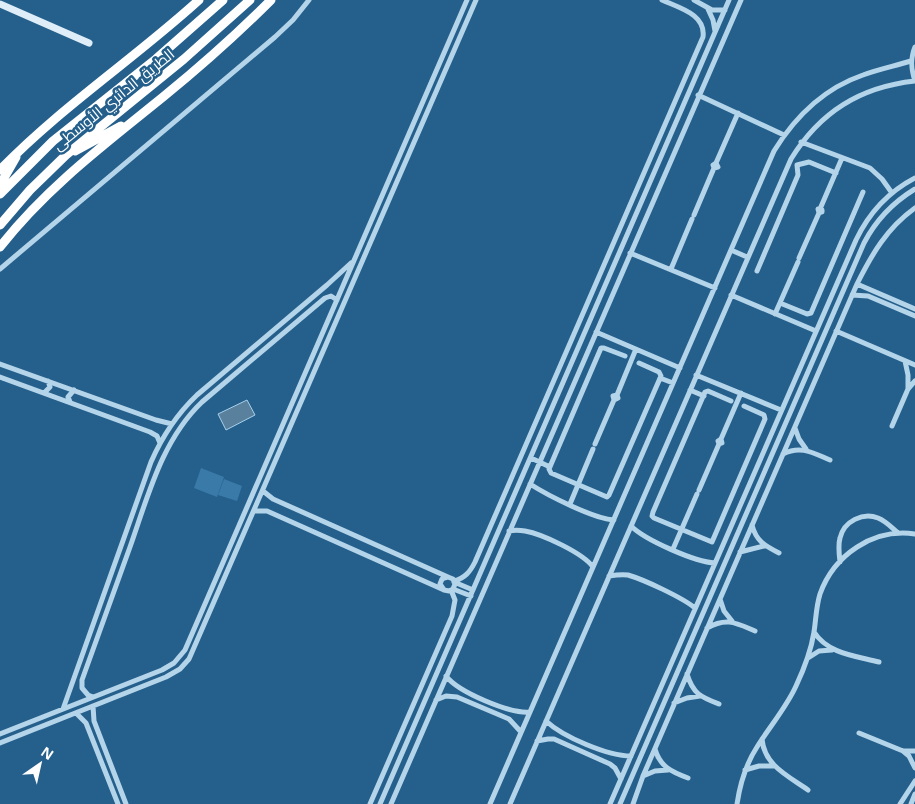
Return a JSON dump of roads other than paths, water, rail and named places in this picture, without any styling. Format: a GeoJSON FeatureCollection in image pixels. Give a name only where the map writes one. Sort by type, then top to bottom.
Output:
{"type":"FeatureCollection","features":[{"type":"Feature","properties":{"kind":"highway"},"geometry":{"type":"LineString","coordinates":[[0,170],[57,116],[145,47],[199,0]]}},
{"type":"Feature","properties":{"kind":"highway","name":"الطريق الدائري الأوسطى"},"geometry":{"type":"LineString","coordinates":[[0,194],[60,135],[172,46],[224,0]]}},
{"type":"Feature","properties":{"kind":"highway","name":"الطريق الدائري الأوسطى"},"geometry":{"type":"LineString","coordinates":[[0,226],[30,190],[66,155],[184,59],[250,0]]}},
{"type":"Feature","properties":{"kind":"highway"},"geometry":{"type":"LineString","coordinates":[[0,247],[30,211],[53,188],[206,61],[271,0]]}},
{"type":"Feature","properties":{"kind":"highway"},"geometry":{"type":"LineString","coordinates":[[66,155],[82,148],[110,131],[130,124]]}},
{"type":"Feature","properties":{"kind":"highway"},"geometry":{"type":"LineString","coordinates":[[0,184],[20,150]]}},
{"type":"Feature","properties":{"kind":"street"},"geometry":{"type":"LineString","coordinates":[[0,269],[275,37],[293,20],[309,0]]}},
{"type":"Feature","properties":{"kind":"street"},"geometry":{"type":"LineString","coordinates":[[0,734],[168,667],[178,659],[187,645],[467,0]]}},
{"type":"Feature","properties":{"kind":"street"},"geometry":{"type":"LineString","coordinates":[[0,743],[173,674],[185,664],[194,649],[255,510],[476,0]]}},
{"type":"Feature","properties":{"kind":"street"},"geometry":{"type":"LineString","coordinates":[[454,581],[465,576],[475,562],[702,37],[702,25],[696,16],[662,0]]}},
{"type":"Feature","properties":{"kind":"street"},"geometry":{"type":"LineString","coordinates":[[694,0],[716,11],[725,10]]}},
{"type":"Feature","properties":{"kind":"street"},"geometry":{"type":"LineString","coordinates":[[380,804],[729,0]]}},
{"type":"Feature","properties":{"kind":"street"},"geometry":{"type":"LineString","coordinates":[[390,804],[741,0]]}},
{"type":"Feature","properties":{"kind":"street"},"geometry":{"type":"LineString","coordinates":[[0,4],[89,43]]}},
{"type":"Feature","properties":{"kind":"street"},"geometry":{"type":"LineString","coordinates":[[708,8],[713,20],[715,33]]}},
{"type":"Feature","properties":{"kind":"street"},"geometry":{"type":"LineString","coordinates":[[510,804],[782,177],[801,142],[820,122],[845,102],[877,88],[894,83],[915,81],[911,61],[915,47]]}},
{"type":"Feature","properties":{"kind":"street"},"geometry":{"type":"LineString","coordinates":[[490,804],[714,288],[772,157],[784,135],[806,110],[841,84],[864,74],[911,61]]}},
{"type":"Feature","properties":{"kind":"street"},"geometry":{"type":"LineString","coordinates":[[698,95],[784,135]]}},
{"type":"Feature","properties":{"kind":"street"},"geometry":{"type":"LineString","coordinates":[[686,98],[695,102]]}},
{"type":"Feature","properties":{"kind":"street"},"geometry":{"type":"LineString","coordinates":[[671,269],[738,113]]}},
{"type":"Feature","properties":{"kind":"street"},"geometry":{"type":"LineString","coordinates":[[801,142],[874,171],[892,193]]}},
{"type":"Feature","properties":{"kind":"street"},"geometry":{"type":"LineString","coordinates":[[775,314],[842,158]]}},
{"type":"Feature","properties":{"kind":"street"},"geometry":{"type":"LineString","coordinates":[[757,271],[798,175],[797,165],[809,162],[836,173]]}},
{"type":"Feature","properties":{"kind":"street"},"geometry":{"type":"LineString","coordinates":[[610,804],[844,264],[862,227],[875,209],[892,193],[915,178]]}},
{"type":"Feature","properties":{"kind":"street"},"geometry":{"type":"LineString","coordinates":[[389,179],[397,182]]}},
{"type":"Feature","properties":{"kind":"street"},"geometry":{"type":"LineString","coordinates":[[620,804],[870,232],[882,215],[897,201],[915,189]]}},
{"type":"Feature","properties":{"kind":"street"},"geometry":{"type":"LineString","coordinates":[[780,303],[807,314],[811,313],[863,192]]}},
{"type":"Feature","properties":{"kind":"street"},"geometry":{"type":"LineString","coordinates":[[633,804],[674,703],[857,284],[880,242],[892,228],[915,208]]}},
{"type":"Feature","properties":{"kind":"street"},"geometry":{"type":"LineString","coordinates":[[731,250],[747,257]]}},
{"type":"Feature","properties":{"kind":"street"},"geometry":{"type":"LineString","coordinates":[[630,253],[714,288]]}},
{"type":"Feature","properties":{"kind":"street"},"geometry":{"type":"LineString","coordinates":[[63,709],[148,471],[160,443],[172,424],[197,395],[327,285],[356,257]]}},
{"type":"Feature","properties":{"kind":"street"},"geometry":{"type":"LineString","coordinates":[[844,264],[853,268]]}},
{"type":"Feature","properties":{"kind":"street"},"geometry":{"type":"LineString","coordinates":[[857,284],[915,309]]}},
{"type":"Feature","properties":{"kind":"street"},"geometry":{"type":"LineString","coordinates":[[327,285],[331,290],[331,296]]}},
{"type":"Feature","properties":{"kind":"street"},"geometry":{"type":"LineString","coordinates":[[606,285],[614,289]]}},
{"type":"Feature","properties":{"kind":"street"},"geometry":{"type":"LineString","coordinates":[[731,295],[816,331]]}},
{"type":"Feature","properties":{"kind":"street"},"geometry":{"type":"LineString","coordinates":[[852,295],[868,296],[915,316]]}},
{"type":"Feature","properties":{"kind":"street"},"geometry":{"type":"LineString","coordinates":[[331,296],[337,300]]}},
{"type":"Feature","properties":{"kind":"street"},"geometry":{"type":"LineString","coordinates":[[92,697],[82,688],[82,680],[156,474],[173,438],[202,402],[325,298],[331,296]]}},
{"type":"Feature","properties":{"kind":"street"},"geometry":{"type":"LineString","coordinates":[[836,331],[915,366]]}},
{"type":"Feature","properties":{"kind":"street"},"geometry":{"type":"LineString","coordinates":[[596,332],[680,368]]}},
{"type":"Feature","properties":{"kind":"street"},"geometry":{"type":"LineString","coordinates":[[625,356],[601,348],[550,467],[551,473],[609,496],[660,378],[660,373],[639,363]]}},
{"type":"Feature","properties":{"kind":"street"},"geometry":{"type":"LineString","coordinates":[[570,504],[636,349]]}},
{"type":"Feature","properties":{"kind":"street"},"geometry":{"type":"LineString","coordinates":[[905,361],[908,389]]}},
{"type":"Feature","properties":{"kind":"street"},"geometry":{"type":"LineString","coordinates":[[0,364],[172,424]]}},
{"type":"Feature","properties":{"kind":"street"},"geometry":{"type":"LineString","coordinates":[[696,375],[781,410]]}},
{"type":"Feature","properties":{"kind":"street"},"geometry":{"type":"LineString","coordinates":[[0,377],[154,433],[160,443]]}},
{"type":"Feature","properties":{"kind":"street"},"geometry":{"type":"LineString","coordinates":[[660,378],[673,383]]}},
{"type":"Feature","properties":{"kind":"street"},"geometry":{"type":"LineString","coordinates":[[44,393],[49,390],[48,381]]}},
{"type":"Feature","properties":{"kind":"street"},"geometry":{"type":"LineString","coordinates":[[892,426],[908,389],[915,381]]}},
{"type":"Feature","properties":{"kind":"street"},"geometry":{"type":"LineString","coordinates":[[70,402],[68,397],[74,390]]}},
{"type":"Feature","properties":{"kind":"street"},"geometry":{"type":"LineString","coordinates":[[690,390],[704,396]]}},
{"type":"Feature","properties":{"kind":"street"},"geometry":{"type":"LineString","coordinates":[[731,400],[706,391],[652,514],[654,518],[710,542],[714,538],[765,418],[765,416],[744,406]]}},
{"type":"Feature","properties":{"kind":"street"},"geometry":{"type":"LineString","coordinates":[[673,549],[741,393]]}},
{"type":"Feature","properties":{"kind":"street"},"geometry":{"type":"LineString","coordinates":[[286,416],[294,420]]}},
{"type":"Feature","properties":{"kind":"street"},"geometry":{"type":"LineString","coordinates":[[794,427],[806,450]]}},
{"type":"Feature","properties":{"kind":"street"},"geometry":{"type":"LineString","coordinates":[[783,454],[794,450],[806,450],[830,460]]}},
{"type":"Feature","properties":{"kind":"street"},"geometry":{"type":"LineString","coordinates":[[531,458],[550,467]]}},
{"type":"Feature","properties":{"kind":"street"},"geometry":{"type":"LineString","coordinates":[[530,484],[570,504],[603,518],[614,520]]}},
{"type":"Feature","properties":{"kind":"street"},"geometry":{"type":"LineString","coordinates":[[263,491],[273,499],[473,590]]}},
{"type":"Feature","properties":{"kind":"street"},"geometry":{"type":"LineString","coordinates":[[255,510],[267,511],[444,590],[452,589],[471,596]]}},
{"type":"Feature","properties":{"kind":"street"},"geometry":{"type":"LineString","coordinates":[[840,562],[839,539],[842,531],[854,519],[871,516],[879,518],[898,533]]}},
{"type":"Feature","properties":{"kind":"street"},"geometry":{"type":"LineString","coordinates":[[752,525],[756,536],[764,546],[779,553]]}},
{"type":"Feature","properties":{"kind":"street"},"geometry":{"type":"LineString","coordinates":[[631,526],[647,538],[702,562],[715,563]]}},
{"type":"Feature","properties":{"kind":"street"},"geometry":{"type":"LineString","coordinates":[[509,531],[521,530],[533,533],[583,556],[593,567]]}},
{"type":"Feature","properties":{"kind":"street"},"geometry":{"type":"LineString","coordinates":[[737,804],[745,770],[762,738],[789,700],[807,658],[814,632],[820,593],[832,571],[860,545],[872,539],[898,533],[915,534]]}},
{"type":"Feature","properties":{"kind":"street"},"geometry":{"type":"LineString","coordinates":[[714,538],[724,542]]}},
{"type":"Feature","properties":{"kind":"street"},"geometry":{"type":"LineString","coordinates":[[740,553],[751,548],[764,546]]}},
{"type":"Feature","properties":{"kind":"street"},"geometry":{"type":"LineString","coordinates":[[609,576],[621,574],[634,577],[681,598],[695,608]]}},
{"type":"Feature","properties":{"kind":"street"},"geometry":{"type":"LineString","coordinates":[[444,590],[441,586],[441,581],[448,577]]}},
{"type":"Feature","properties":{"kind":"street"},"geometry":{"type":"LineString","coordinates":[[370,804],[452,616],[455,600],[452,589],[454,581]]}},
{"type":"Feature","properties":{"kind":"street"},"geometry":{"type":"LineString","coordinates":[[720,599],[724,611],[732,621],[755,632]]}},
{"type":"Feature","properties":{"kind":"street"},"geometry":{"type":"LineString","coordinates":[[707,628],[719,622],[732,621]]}},
{"type":"Feature","properties":{"kind":"street"},"geometry":{"type":"LineString","coordinates":[[814,632],[822,642],[833,650]]}},
{"type":"Feature","properties":{"kind":"street"},"geometry":{"type":"LineString","coordinates":[[187,645],[194,649]]}},
{"type":"Feature","properties":{"kind":"street"},"geometry":{"type":"LineString","coordinates":[[807,658],[819,651],[833,650],[879,662]]}},
{"type":"Feature","properties":{"kind":"street"},"geometry":{"type":"LineString","coordinates":[[687,674],[692,686],[700,696],[719,704]]}},
{"type":"Feature","properties":{"kind":"street"},"geometry":{"type":"LineString","coordinates":[[446,676],[461,689],[512,711],[530,712]]}},
{"type":"Feature","properties":{"kind":"street"},"geometry":{"type":"LineString","coordinates":[[436,700],[446,696],[457,697],[509,719],[521,732]]}},
{"type":"Feature","properties":{"kind":"street"},"geometry":{"type":"LineString","coordinates":[[674,703],[700,696]]}},
{"type":"Feature","properties":{"kind":"street"},"geometry":{"type":"LineString","coordinates":[[93,706],[94,721],[126,804]]}},
{"type":"Feature","properties":{"kind":"street"},"geometry":{"type":"LineString","coordinates":[[76,713],[86,723],[118,804]]}},
{"type":"Feature","properties":{"kind":"street"},"geometry":{"type":"LineString","coordinates":[[32,721],[35,729]]}},
{"type":"Feature","properties":{"kind":"street"},"geometry":{"type":"LineString","coordinates":[[546,721],[562,733],[607,753],[631,756]]}},
{"type":"Feature","properties":{"kind":"street"},"geometry":{"type":"LineString","coordinates":[[646,721],[650,726],[655,724]]}},
{"type":"Feature","properties":{"kind":"street"},"geometry":{"type":"LineString","coordinates":[[859,733],[903,751],[909,756],[915,768]]}},
{"type":"Feature","properties":{"kind":"street"},"geometry":{"type":"LineString","coordinates":[[762,738],[765,754],[774,766],[808,790]]}},
{"type":"Feature","properties":{"kind":"street"},"geometry":{"type":"LineString","coordinates":[[537,742],[542,739],[554,739],[604,760],[614,768],[621,780]]}},
{"type":"Feature","properties":{"kind":"street"},"geometry":{"type":"LineString","coordinates":[[638,739],[644,739],[646,743]]}},
{"type":"Feature","properties":{"kind":"street"},"geometry":{"type":"LineString","coordinates":[[655,749],[659,760],[668,770]]}},
{"type":"Feature","properties":{"kind":"street"},"geometry":{"type":"LineString","coordinates":[[903,751],[915,751]]}},
{"type":"Feature","properties":{"kind":"street"},"geometry":{"type":"LineString","coordinates":[[745,770],[759,766],[774,766]]}},
{"type":"Feature","properties":{"kind":"street"},"geometry":{"type":"LineString","coordinates":[[643,776],[655,771],[668,770],[688,778]]}},
{"type":"Feature","properties":{"kind":"street"},"geometry":{"type":"LineString","coordinates":[[900,804],[915,781]]}},
{"type":"Feature","properties":{"kind":"street"},"geometry":{"type":"LineString","coordinates":[[911,804],[915,794]]}},
{"type":"Feature","properties":{"kind":"street"},"geometry":{"type":"LineString","coordinates":[[393,798],[398,804]]}}]}
